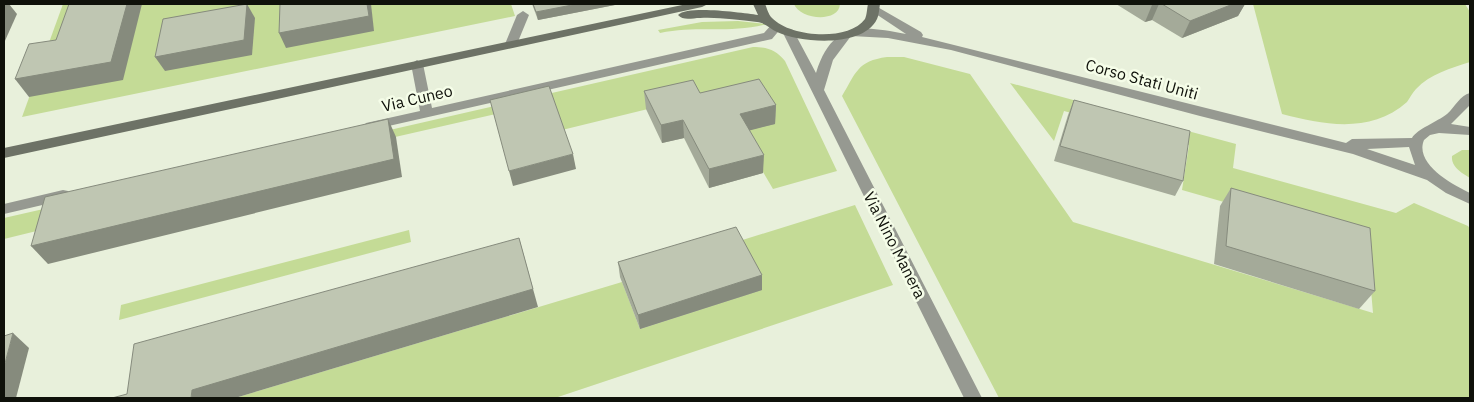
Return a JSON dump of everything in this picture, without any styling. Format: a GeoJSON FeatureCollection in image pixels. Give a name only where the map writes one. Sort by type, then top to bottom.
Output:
{"type":"FeatureCollection","features":[{"type":"Feature","properties":{"kind":"main road","name":"Via Cuneo"},"geometry":{"type":"LineString","coordinates":[[4,153],[702,4]]}},
{"type":"Feature","properties":{"kind":"main road"},"geometry":{"type":"LineString","coordinates":[[759,4],[760,9],[771,23]]}},
{"type":"Feature","properties":{"kind":"main road"},"geometry":{"type":"LineString","coordinates":[[849,34],[864,26],[872,17],[874,6]]}},
{"type":"Feature","properties":{"kind":"main road","name":"Via Cuneo"},"geometry":{"type":"LineString","coordinates":[[640,17],[708,14],[771,23],[789,33],[820,38],[849,34]]}},
{"type":"Feature","properties":{"kind":"street","name":"Corso Stati Uniti"},"geometry":{"type":"LineString","coordinates":[[874,6],[902,28],[952,47]]}},
{"type":"Feature","properties":{"kind":"street"},"geometry":{"type":"LineString","coordinates":[[511,44],[523,15]]}},
{"type":"Feature","properties":{"kind":"street","name":"Via Cuneo"},"geometry":{"type":"LineString","coordinates":[[359,129],[768,36],[771,23]]}},
{"type":"Feature","properties":{"kind":"street","name":"Via Nino Manera"},"geometry":{"type":"LineString","coordinates":[[789,33],[973,398]]}},
{"type":"Feature","properties":{"kind":"street","name":"Corso Stati Uniti"},"geometry":{"type":"LineString","coordinates":[[849,34],[888,34],[952,47],[1200,112],[1324,142],[1393,162],[1434,178]]}},
{"type":"Feature","properties":{"kind":"street"},"geometry":{"type":"LineString","coordinates":[[818,90],[823,66],[833,47],[849,34]]}},
{"type":"Feature","properties":{"kind":"street"},"geometry":{"type":"LineString","coordinates":[[417,64],[427,114]]}},
{"type":"Feature","properties":{"kind":"street","name":"Corso Stati Uniti"},"geometry":{"type":"LineString","coordinates":[[1470,97],[1453,116],[1435,130],[1423,134],[1416,142],[1415,152],[1422,165],[1434,178],[1451,190],[1470,199]]}},
{"type":"Feature","properties":{"kind":"street"},"geometry":{"type":"LineString","coordinates":[[1470,97],[1470,111]]}},
{"type":"Feature","properties":{"kind":"street"},"geometry":{"type":"LineString","coordinates":[[1435,130],[1452,128],[1470,131]]}},
{"type":"Feature","properties":{"kind":"street","name":"Corso Stati Uniti"},"geometry":{"type":"LineString","coordinates":[[1324,142],[1387,144],[1416,142]]}},
{"type":"Feature","properties":{"kind":"street"},"geometry":{"type":"LineString","coordinates":[[4,209],[80,192]]}},
{"type":"Feature","properties":{"kind":"green space"},"geometry":{"type":"Polygon","coordinates":[[[63,4],[511,4],[515,16],[22,117],[63,4]]]}},
{"type":"Feature","properties":{"kind":"green space"},"geometry":{"type":"Polygon","coordinates":[[[794,4],[840,4],[838,10],[833,14],[827,17],[819,17],[804,13],[794,4]]]}},
{"type":"Feature","properties":{"kind":"green space"},"geometry":{"type":"Polygon","coordinates":[[[1253,4],[1465,4],[1470,12],[1470,62],[1441,72],[1428,79],[1415,91],[1407,102],[1393,112],[1378,119],[1363,123],[1347,124],[1314,121],[1282,114],[1253,4]]]}},
{"type":"Feature","properties":{"kind":"green space"},"geometry":{"type":"Polygon","coordinates":[[[738,21],[767,24],[753,27],[660,33],[658,30],[702,22],[738,21]]]}},
{"type":"Feature","properties":{"kind":"green space"},"geometry":{"type":"Polygon","coordinates":[[[753,47],[771,50],[785,61],[837,171],[773,189],[740,133],[693,98],[562,130],[552,101],[382,140],[4,239],[4,218],[753,47]]]}},
{"type":"Feature","properties":{"kind":"green space"},"geometry":{"type":"Polygon","coordinates":[[[887,57],[904,57],[970,74],[1073,222],[1373,313],[1367,243],[1182,190],[1189,145],[1064,111],[1054,141],[1010,83],[1236,144],[1233,168],[1396,213],[1414,203],[1468,226],[1470,229],[1470,398],[999,398],[842,96],[858,69],[869,62],[887,57]]]}},
{"type":"Feature","properties":{"kind":"green space"},"geometry":{"type":"Polygon","coordinates":[[[1462,150],[1470,150],[1470,178],[1458,169],[1452,160],[1452,156],[1462,150]]]}},
{"type":"Feature","properties":{"kind":"green space"},"geometry":{"type":"Polygon","coordinates":[[[855,205],[893,285],[555,398],[235,398],[622,282],[640,329],[761,290],[736,242],[855,205]]]}},
{"type":"Feature","properties":{"kind":"green space"},"geometry":{"type":"Polygon","coordinates":[[[409,230],[411,242],[119,320],[121,305],[409,230]]]}},
{"type":"Feature","properties":{"kind":"building"},"geometry":{"type":"Polygon","coordinates":[[[69,4],[127,4],[111,62],[15,79],[29,44],[56,40],[69,4]]]}},
{"type":"Feature","properties":{"kind":"building"},"geometry":{"type":"Polygon","coordinates":[[[247,4],[244,40],[155,57],[163,19],[247,4]]]}},
{"type":"Feature","properties":{"kind":"building"},"geometry":{"type":"Polygon","coordinates":[[[280,4],[367,4],[369,16],[279,33],[280,4]]]}},
{"type":"Feature","properties":{"kind":"building"},"geometry":{"type":"Polygon","coordinates":[[[533,4],[577,4],[536,12],[533,4]]]}},
{"type":"Feature","properties":{"kind":"building"},"geometry":{"type":"Polygon","coordinates":[[[1162,4],[1233,4],[1190,21],[1162,4]]]}},
{"type":"Feature","properties":{"kind":"building"},"geometry":{"type":"Polygon","coordinates":[[[759,79],[776,105],[740,114],[764,155],[709,169],[683,120],[661,125],[644,91],[693,80],[700,93],[759,79]]]}},
{"type":"Feature","properties":{"kind":"building"},"geometry":{"type":"Polygon","coordinates":[[[549,86],[573,154],[509,171],[490,100],[549,86]]]}},
{"type":"Feature","properties":{"kind":"building"},"geometry":{"type":"Polygon","coordinates":[[[1074,100],[1190,131],[1183,181],[1060,146],[1074,100]]]}},
{"type":"Feature","properties":{"kind":"building"},"geometry":{"type":"Polygon","coordinates":[[[388,119],[394,159],[31,246],[45,197],[388,119]]]}},
{"type":"Feature","properties":{"kind":"building"},"geometry":{"type":"Polygon","coordinates":[[[1231,188],[1370,228],[1375,291],[1226,246],[1231,188]]]}},
{"type":"Feature","properties":{"kind":"building"},"geometry":{"type":"Polygon","coordinates":[[[736,227],[762,275],[638,315],[618,262],[736,227]]]}},
{"type":"Feature","properties":{"kind":"building"},"geometry":{"type":"Polygon","coordinates":[[[519,238],[533,289],[192,390],[191,398],[112,398],[127,394],[134,344],[519,238]]]}},
{"type":"Feature","properties":{"kind":"building"},"geometry":{"type":"Polygon","coordinates":[[[13,333],[4,367],[4,336],[13,333]]]}}]}
